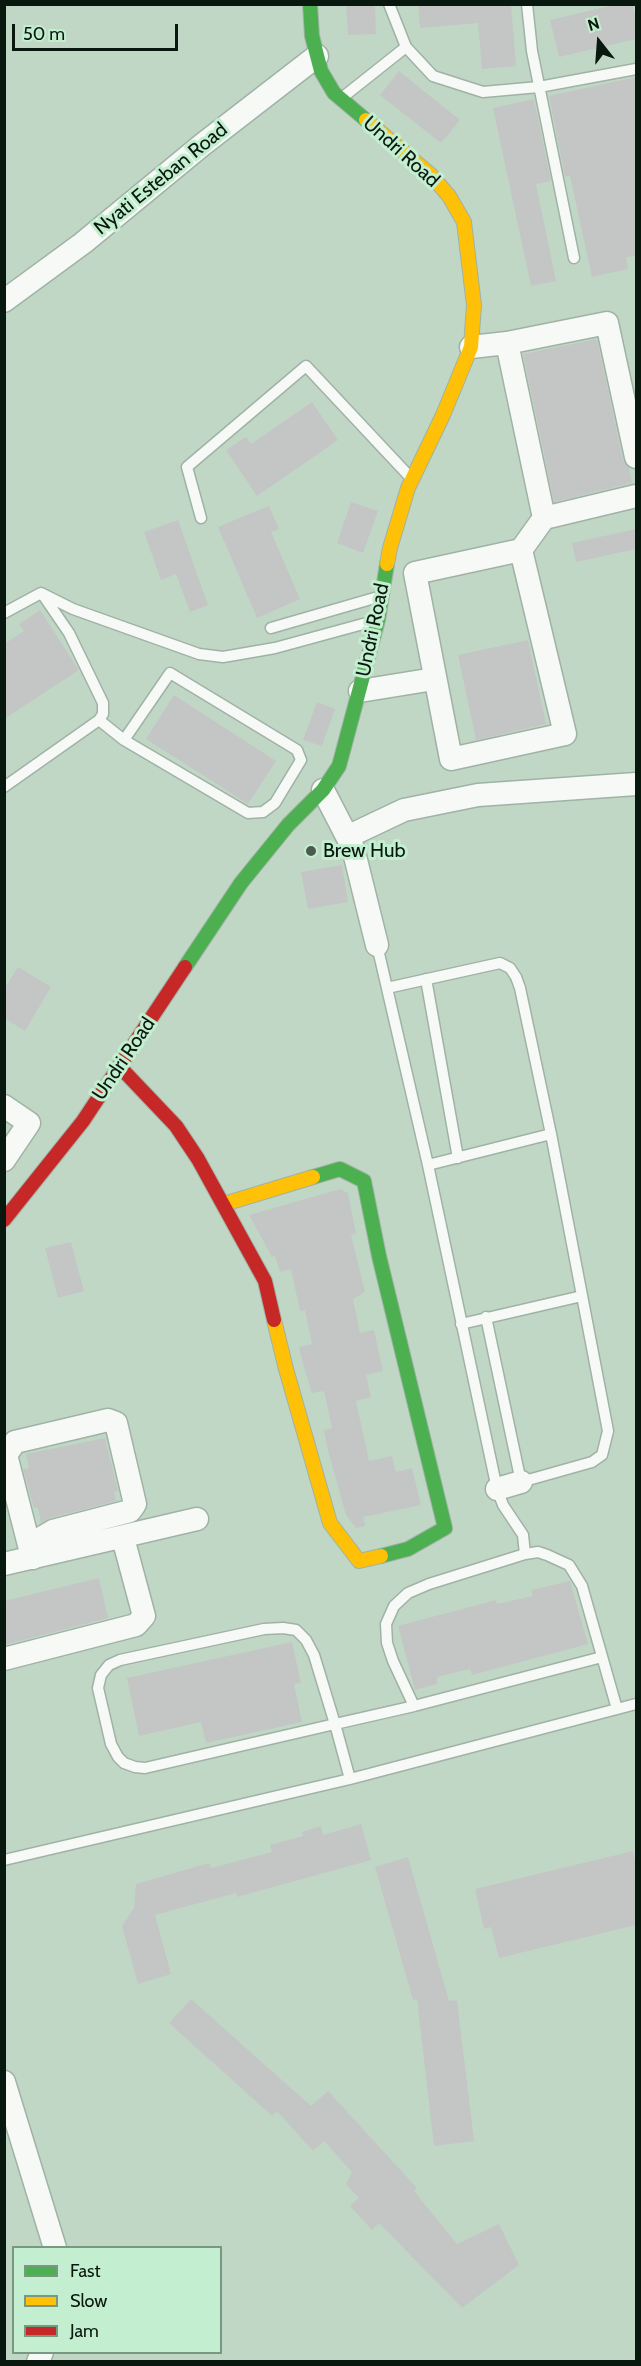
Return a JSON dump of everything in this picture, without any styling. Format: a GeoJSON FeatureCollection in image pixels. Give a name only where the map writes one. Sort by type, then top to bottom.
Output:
{"type":"FeatureCollection","features":[{"type":"Feature","properties":{"kind":"street","name":"Undri Road"},"geometry":{"type":"LineString","coordinates":[[4,1220],[83,1121],[241,883],[288,825],[323,790],[339,766],[378,620],[390,548],[412,480],[443,415],[471,347],[474,305],[464,222],[449,196],[430,174],[334,93],[321,72],[312,36],[309,4]]}},
{"type":"Feature","properties":{"kind":"street","name":"Nyati Esteban Road"},"geometry":{"type":"LineString","coordinates":[[4,301],[83,243],[202,145],[317,56]]}},
{"type":"Feature","properties":{"kind":"street"},"geometry":{"type":"LineString","coordinates":[[471,347],[507,343],[607,323],[636,457]]}},
{"type":"Feature","properties":{"kind":"street"},"geometry":{"type":"LineString","coordinates":[[507,343],[544,518]]}},
{"type":"Feature","properties":{"kind":"street"},"geometry":{"type":"LineString","coordinates":[[521,550],[565,734],[451,759],[415,573],[521,550],[544,518],[636,496]]}},
{"type":"Feature","properties":{"kind":"street"},"geometry":{"type":"LineString","coordinates":[[360,691],[434,679]]}},
{"type":"Feature","properties":{"kind":"street"},"geometry":{"type":"LineString","coordinates":[[349,836],[404,810],[478,795],[636,784]]}},
{"type":"Feature","properties":{"kind":"street"},"geometry":{"type":"LineString","coordinates":[[323,790],[349,836],[377,945]]}},
{"type":"Feature","properties":{"kind":"street"},"geometry":{"type":"LineString","coordinates":[[119,1066],[176,1126],[224,1204],[265,1281],[286,1369],[330,1523],[359,1561],[408,1549],[445,1528],[379,1256],[364,1181],[340,1169],[224,1204]]}},
{"type":"Feature","properties":{"kind":"street"},"geometry":{"type":"LineString","coordinates":[[4,1106],[29,1123],[4,1160]]}},
{"type":"Feature","properties":{"kind":"street"},"geometry":{"type":"LineString","coordinates":[[4,1564],[31,1551],[53,1532],[130,1511],[135,1504],[116,1422],[108,1420],[15,1442],[6,1455],[31,1551]]}},
{"type":"Feature","properties":{"kind":"street"},"geometry":{"type":"LineString","coordinates":[[497,1489],[521,1482]]}},
{"type":"Feature","properties":{"kind":"street"},"geometry":{"type":"LineString","coordinates":[[31,1551],[123,1538],[197,1519]]}},
{"type":"Feature","properties":{"kind":"street"},"geometry":{"type":"LineString","coordinates":[[4,1659],[136,1625],[144,1617],[123,1538]]}},
{"type":"Feature","properties":{"kind":"street"},"geometry":{"type":"LineString","coordinates":[[4,2082],[55,2246]]}},
{"type":"Feature","properties":{"kind":"lane"},"geometry":{"type":"LineString","coordinates":[[389,4],[406,47],[433,76],[483,92],[539,87],[636,69]]}},
{"type":"Feature","properties":{"kind":"lane"},"geometry":{"type":"LineString","coordinates":[[527,4],[532,51],[574,258]]}},
{"type":"Feature","properties":{"kind":"lane"},"geometry":{"type":"LineString","coordinates":[[340,99],[406,47]]}},
{"type":"Feature","properties":{"kind":"lane"},"geometry":{"type":"LineString","coordinates":[[201,518],[186,467],[306,366],[412,480]]}},
{"type":"Feature","properties":{"kind":"lane"},"geometry":{"type":"LineString","coordinates":[[4,613],[41,593]]}},
{"type":"Feature","properties":{"kind":"lane"},"geometry":{"type":"LineString","coordinates":[[41,593],[73,609],[199,654],[223,657],[275,648],[378,620]]}},
{"type":"Feature","properties":{"kind":"lane"},"geometry":{"type":"LineString","coordinates":[[4,787],[99,720],[103,714],[103,703],[69,633],[41,593]]}},
{"type":"Feature","properties":{"kind":"lane"},"geometry":{"type":"LineString","coordinates":[[271,628],[381,596]]}},
{"type":"Feature","properties":{"kind":"lane"},"geometry":{"type":"LineString","coordinates":[[99,720],[124,740],[248,813],[263,812],[275,803],[300,760],[297,750],[170,674],[124,740]]}},
{"type":"Feature","properties":{"kind":"lane"},"geometry":{"type":"LineString","coordinates":[[377,945],[428,1165],[497,1489],[503,1506],[523,1535],[525,1554]]}},
{"type":"Feature","properties":{"kind":"lane"},"geometry":{"type":"LineString","coordinates":[[387,988],[500,963],[510,968],[516,977],[550,1134],[608,1431],[602,1455],[592,1462],[521,1482],[486,1317]]}},
{"type":"Feature","properties":{"kind":"lane"},"geometry":{"type":"LineString","coordinates":[[426,979],[458,1158]]}},
{"type":"Feature","properties":{"kind":"lane"},"geometry":{"type":"LineString","coordinates":[[428,1165],[550,1134]]}},
{"type":"Feature","properties":{"kind":"lane"},"geometry":{"type":"LineString","coordinates":[[461,1324],[582,1296]]}},
{"type":"Feature","properties":{"kind":"lane"},"geometry":{"type":"LineString","coordinates":[[414,1706],[397,1671],[387,1643],[386,1624],[394,1606],[408,1593],[429,1584],[538,1552],[560,1560],[568,1565],[577,1576],[582,1586],[618,1709]]}},
{"type":"Feature","properties":{"kind":"lane"},"geometry":{"type":"LineString","coordinates":[[350,1779],[335,1724],[314,1655],[306,1640],[296,1630],[264,1629],[120,1659],[109,1665],[101,1676],[99,1689],[111,1744],[124,1763],[146,1768],[335,1724],[414,1706],[602,1657]]}},
{"type":"Feature","properties":{"kind":"lane"},"geometry":{"type":"LineString","coordinates":[[4,1860],[350,1779],[636,1704]]}},
{"type":"Feature","properties":{"kind":"building"},"geometry":{"type":"Polygon","coordinates":[[[346,4],[375,4],[376,34],[348,35],[346,4]]]}},
{"type":"Feature","properties":{"kind":"building"},"geometry":{"type":"Polygon","coordinates":[[[418,4],[511,4],[516,66],[482,69],[478,23],[420,28],[418,4]]]}},
{"type":"Feature","properties":{"kind":"building"},"geometry":{"type":"Polygon","coordinates":[[[618,4],[633,4],[636,39],[559,57],[550,20],[618,4]]]}},
{"type":"Feature","properties":{"kind":"building"},"geometry":{"type":"Polygon","coordinates":[[[399,71],[460,120],[441,143],[380,95],[399,71]]]}},
{"type":"Feature","properties":{"kind":"building"},"geometry":{"type":"Polygon","coordinates":[[[636,77],[636,256],[626,257],[628,269],[592,277],[570,176],[565,177],[549,96],[636,77]]]}},
{"type":"Feature","properties":{"kind":"building"},"geometry":{"type":"Polygon","coordinates":[[[534,99],[551,181],[536,184],[556,281],[531,286],[493,108],[534,99]]]}},
{"type":"Feature","properties":{"kind":"building"},"geometry":{"type":"Polygon","coordinates":[[[597,339],[623,460],[629,468],[632,483],[554,502],[523,354],[597,339]]]}},
{"type":"Feature","properties":{"kind":"building"},"geometry":{"type":"Polygon","coordinates":[[[312,402],[338,440],[257,496],[226,450],[246,437],[251,444],[312,402]]]}},
{"type":"Feature","properties":{"kind":"building"},"geometry":{"type":"Polygon","coordinates":[[[351,502],[378,511],[363,553],[337,543],[351,502]]]}},
{"type":"Feature","properties":{"kind":"building"},"geometry":{"type":"Polygon","coordinates":[[[269,506],[279,529],[271,532],[300,599],[257,618],[218,527],[269,506]]]}},
{"type":"Feature","properties":{"kind":"building"},"geometry":{"type":"Polygon","coordinates":[[[178,520],[208,605],[190,612],[176,574],[161,580],[144,532],[178,520]]]}},
{"type":"Feature","properties":{"kind":"building"},"geometry":{"type":"Polygon","coordinates":[[[636,529],[636,549],[576,562],[572,543],[636,529]]]}},
{"type":"Feature","properties":{"kind":"building"},"geometry":{"type":"Polygon","coordinates":[[[40,610],[79,670],[4,719],[4,644],[24,631],[19,624],[40,610]]]}},
{"type":"Feature","properties":{"kind":"building"},"geometry":{"type":"Polygon","coordinates":[[[528,640],[546,724],[476,740],[458,655],[528,640]]]}},
{"type":"Feature","properties":{"kind":"building"},"geometry":{"type":"Polygon","coordinates":[[[174,695],[276,761],[248,804],[146,739],[174,695]]]}},
{"type":"Feature","properties":{"kind":"building"},"geometry":{"type":"Polygon","coordinates":[[[317,702],[335,709],[322,746],[303,740],[317,702]]]}},
{"type":"Feature","properties":{"kind":"building"},"geometry":{"type":"Polygon","coordinates":[[[342,865],[348,902],[308,909],[301,872],[342,865]]]}},
{"type":"Feature","properties":{"kind":"building"},"geometry":{"type":"Polygon","coordinates":[[[18,967],[51,987],[25,1031],[4,1018],[4,989],[18,967]]]}},
{"type":"Feature","properties":{"kind":"building"},"geometry":{"type":"Polygon","coordinates":[[[340,1189],[348,1193],[356,1234],[351,1235],[365,1292],[353,1299],[360,1333],[374,1330],[383,1371],[366,1375],[371,1397],[356,1401],[369,1461],[392,1456],[396,1472],[412,1468],[421,1505],[363,1517],[365,1526],[356,1528],[346,1515],[328,1451],[324,1430],[332,1428],[324,1391],[312,1393],[303,1364],[299,1347],[312,1344],[305,1310],[300,1311],[291,1269],[280,1272],[275,1256],[272,1257],[249,1215],[340,1189]]]}},
{"type":"Feature","properties":{"kind":"building"},"geometry":{"type":"Polygon","coordinates":[[[71,1242],[84,1291],[58,1298],[45,1248],[71,1242]]]}},
{"type":"Feature","properties":{"kind":"building"},"geometry":{"type":"Polygon","coordinates":[[[105,1438],[118,1491],[114,1492],[116,1501],[50,1518],[41,1523],[38,1508],[34,1508],[23,1469],[29,1468],[26,1454],[105,1438]]]}},
{"type":"Feature","properties":{"kind":"building"},"geometry":{"type":"Polygon","coordinates":[[[99,1578],[108,1618],[4,1645],[4,1601],[99,1578]]]}},
{"type":"Feature","properties":{"kind":"building"},"geometry":{"type":"Polygon","coordinates":[[[570,1581],[588,1644],[472,1675],[470,1669],[437,1677],[437,1684],[415,1690],[398,1626],[496,1600],[497,1604],[533,1596],[531,1590],[570,1581]]]}},
{"type":"Feature","properties":{"kind":"building"},"geometry":{"type":"Polygon","coordinates":[[[292,1642],[301,1683],[294,1684],[302,1722],[206,1743],[201,1722],[139,1736],[127,1678],[292,1642]]]}},
{"type":"Feature","properties":{"kind":"building"},"geometry":{"type":"Polygon","coordinates":[[[361,1824],[371,1860],[237,1897],[236,1893],[155,1915],[171,1974],[138,1984],[122,1926],[134,1908],[136,1884],[209,1863],[211,1868],[272,1852],[270,1845],[303,1836],[302,1832],[321,1826],[323,1835],[361,1824]]]}},
{"type":"Feature","properties":{"kind":"building"},"geometry":{"type":"Polygon","coordinates":[[[633,1851],[636,1866],[636,1925],[499,1958],[491,1927],[484,1929],[475,1889],[633,1851]]]}},
{"type":"Feature","properties":{"kind":"building"},"geometry":{"type":"Polygon","coordinates":[[[408,1857],[449,2001],[457,2000],[474,2141],[434,2146],[417,1999],[413,2000],[375,1867],[408,1857]]]}},
{"type":"Feature","properties":{"kind":"building"},"geometry":{"type":"Polygon","coordinates":[[[191,1999],[311,2106],[328,2091],[417,2188],[414,2191],[457,2244],[499,2224],[519,2265],[462,2308],[379,2223],[372,2230],[350,2206],[359,2198],[346,2184],[352,2172],[324,2141],[313,2151],[277,2111],[272,2116],[169,2023],[191,1999]]]}},
{"type":"Feature","properties":{"kind":"traffic: fast"},"geometry":{"type":"LineString","coordinates":[[310,4],[312,36],[321,71],[334,93],[366,120]]}},
{"type":"Feature","properties":{"kind":"traffic: fast"},"geometry":{"type":"LineString","coordinates":[[185,967],[241,883],[288,825],[323,790],[339,766],[378,620],[387,564]]}},
{"type":"Feature","properties":{"kind":"traffic: fast"},"geometry":{"type":"LineString","coordinates":[[313,1177],[340,1169],[364,1181],[379,1256],[445,1528],[408,1549],[381,1556]]}},
{"type":"Feature","properties":{"kind":"traffic: slow"},"geometry":{"type":"LineString","coordinates":[[366,120],[430,174],[449,196],[464,222],[474,305],[471,347],[443,415],[408,488],[387,564]]}},
{"type":"Feature","properties":{"kind":"traffic: slow"},"geometry":{"type":"LineString","coordinates":[[224,1204],[313,1177]]}},
{"type":"Feature","properties":{"kind":"traffic: slow"},"geometry":{"type":"LineString","coordinates":[[274,1320],[330,1523],[359,1561],[381,1556]]}},
{"type":"Feature","properties":{"kind":"traffic: jam"},"geometry":{"type":"LineString","coordinates":[[4,1220],[83,1121],[185,967]]}},
{"type":"Feature","properties":{"kind":"traffic: jam"},"geometry":{"type":"LineString","coordinates":[[119,1066],[176,1126],[198,1159],[265,1281],[274,1320]]}},
{"type":"Feature","properties":{"kind":"place","name":"Brew Hub"},"geometry":{"type":"Point","coordinates":[311,851]}}]}
